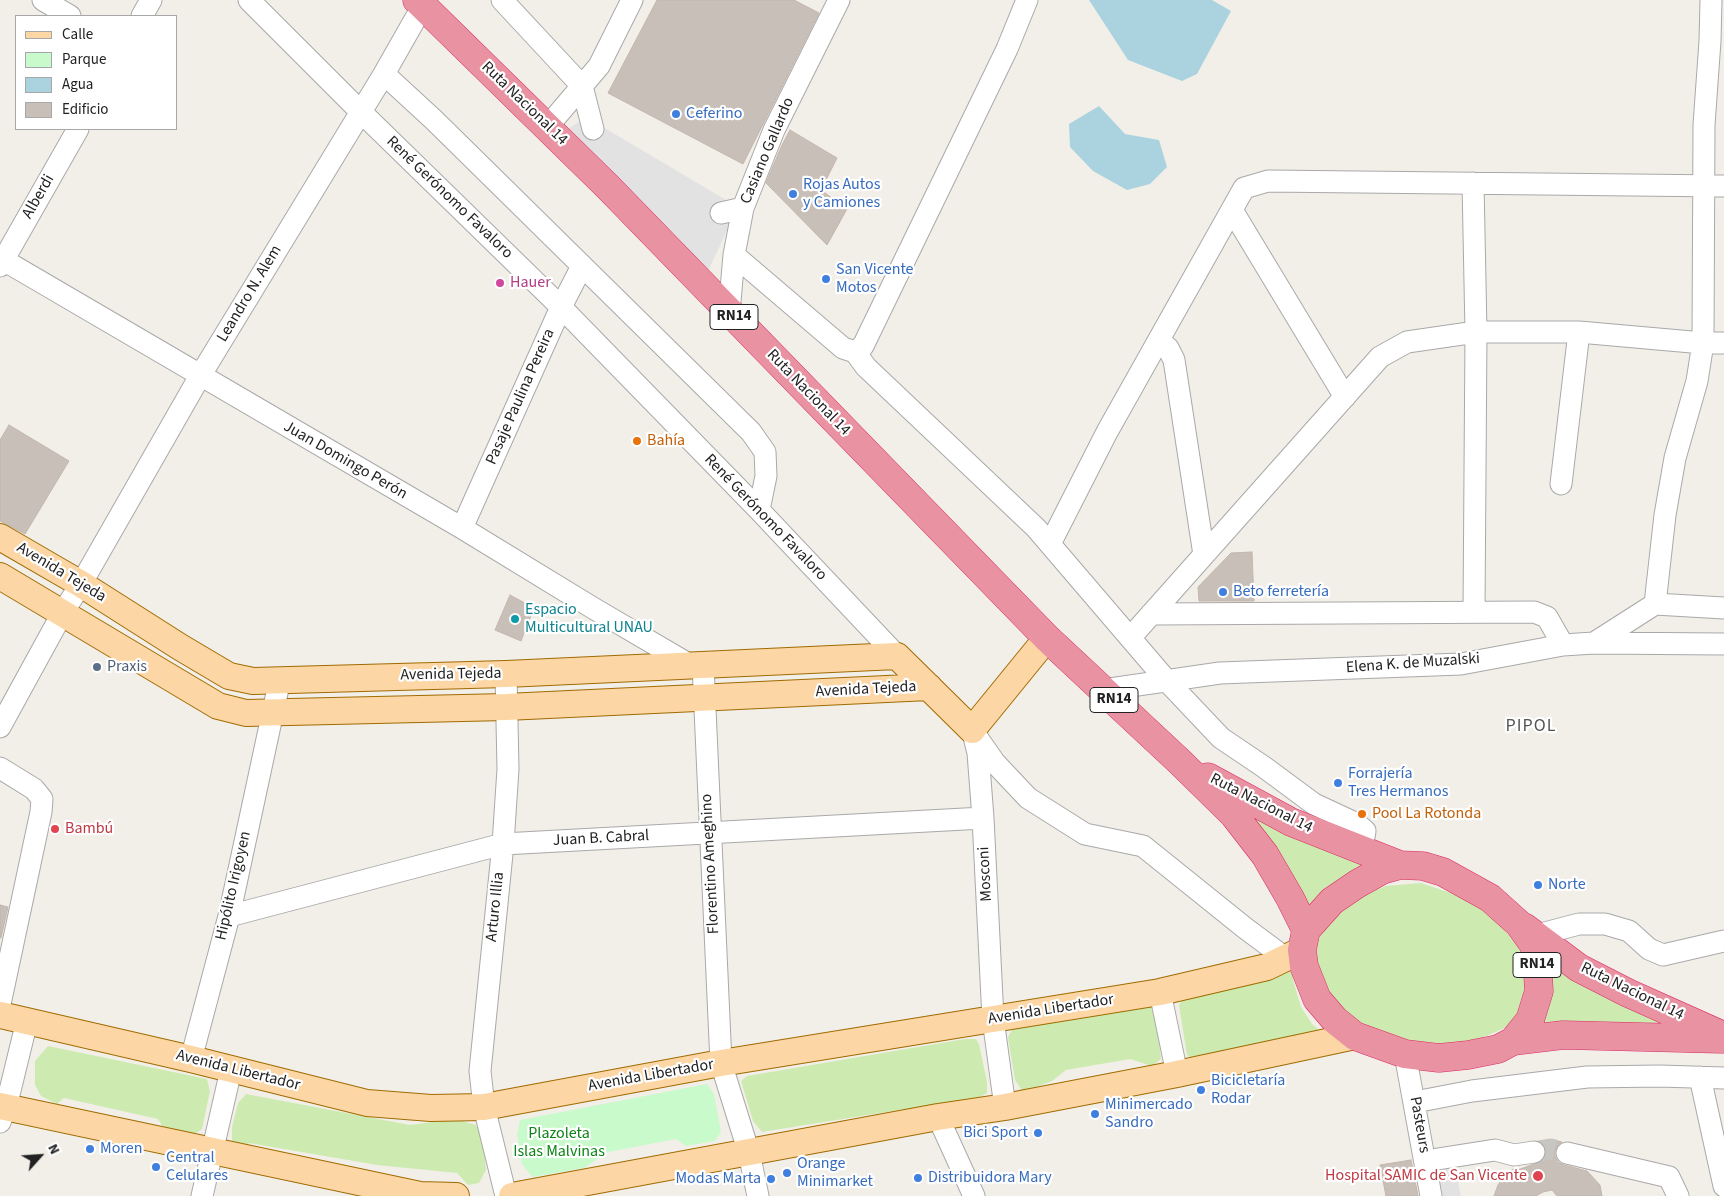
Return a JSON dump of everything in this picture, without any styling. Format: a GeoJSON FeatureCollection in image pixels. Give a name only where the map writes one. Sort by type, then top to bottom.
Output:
{"type":"FeatureCollection","features":[{"type":"Feature","properties":{"kind":"highway","name":"Ruta Nacional 14"},"geometry":{"type":"LineString","coordinates":[[422,2],[548,126],[1047,638],[1234,815],[1265,854],[1290,898],[1297,946],[1318,999],[1335,1020],[1355,1036],[1405,1054],[1439,1058],[1498,1049],[1513,1041],[1563,1035],[1724,1038]]}},
{"type":"Feature","properties":{"kind":"highway","name":"Ruta Nacional 14"},"geometry":{"type":"LineString","coordinates":[[1180,762],[1291,822],[1400,865]]}},
{"type":"Feature","properties":{"kind":"highway","name":"Ruta Nacional 14"},"geometry":{"type":"LineString","coordinates":[[1297,946],[1332,901],[1356,884],[1382,870],[1400,865],[1423,866],[1444,872],[1490,898],[1528,930],[1579,968],[1724,1038]]}},
{"type":"Feature","properties":{"kind":"highway","name":"Ruta Nacional 14"},"geometry":{"type":"LineString","coordinates":[[1513,1041],[1530,1020],[1539,991],[1537,961],[1534,945],[1528,930]]}},
{"type":"Feature","properties":{"kind":"main road","name":"Avenida Tejeda"},"geometry":{"type":"LineString","coordinates":[[0,537],[81,584],[229,676],[253,681],[506,674],[897,656],[972,730]]}},
{"type":"Feature","properties":{"kind":"main road","name":"Avenida Tejeda"},"geometry":{"type":"LineString","coordinates":[[0,576],[218,706],[246,713],[506,707],[929,687]]}},
{"type":"Feature","properties":{"kind":"main road"},"geometry":{"type":"LineString","coordinates":[[972,730],[1047,638]]}},
{"type":"Feature","properties":{"kind":"main road","name":"Avenida Libertador"},"geometry":{"type":"LineString","coordinates":[[0,1015],[191,1059],[367,1103],[431,1108],[484,1107],[721,1063],[1160,992],[1267,967],[1297,946]]}},
{"type":"Feature","properties":{"kind":"main road"},"geometry":{"type":"LineString","coordinates":[[512,1196],[938,1117],[1005,1107],[1177,1074],[1355,1036]]}},
{"type":"Feature","properties":{"kind":"main road"},"geometry":{"type":"LineString","coordinates":[[2,1112],[212,1152],[420,1195],[456,1196]]}},
{"type":"Feature","properties":{"kind":"street"},"geometry":{"type":"LineString","coordinates":[[43,0],[68,15]]}},
{"type":"Feature","properties":{"kind":"street"},"geometry":{"type":"LineString","coordinates":[[143,15],[151,0]]}},
{"type":"Feature","properties":{"kind":"street","name":"René Gerónomo Favaloro"},"geometry":{"type":"LineString","coordinates":[[249,0],[561,307],[759,510],[897,656]]}},
{"type":"Feature","properties":{"kind":"street"},"geometry":{"type":"LineString","coordinates":[[502,0],[582,86],[592,129]]}},
{"type":"Feature","properties":{"kind":"street"},"geometry":{"type":"LineString","coordinates":[[548,126],[599,66],[632,0]]}},
{"type":"Feature","properties":{"kind":"street","name":"Casiano Gallardo"},"geometry":{"type":"LineString","coordinates":[[729,313],[734,255],[743,208],[774,130],[839,0]]}},
{"type":"Feature","properties":{"kind":"street"},"geometry":{"type":"LineString","coordinates":[[855,352],[863,346],[868,338],[1006,49],[1027,0]]}},
{"type":"Feature","properties":{"kind":"street"},"geometry":{"type":"LineString","coordinates":[[1655,604],[1665,515],[1675,458],[1696,381],[1703,343],[1714,186],[1704,124],[1710,42],[1710,0],[1724,1]]}},
{"type":"Feature","properties":{"kind":"street","name":"Leandro N. Alem"},"geometry":{"type":"LineString","coordinates":[[63,612],[81,584],[200,376],[384,74],[422,2]]}},
{"type":"Feature","properties":{"kind":"street"},"geometry":{"type":"LineString","coordinates":[[384,74],[434,120],[751,432],[765,452],[766,476],[759,510]]}},
{"type":"Feature","properties":{"kind":"street","name":"Alberdi"},"geometry":{"type":"LineString","coordinates":[[1,261],[77,130]]}},
{"type":"Feature","properties":{"kind":"street"},"geometry":{"type":"LineString","coordinates":[[1050,544],[1107,432],[1244,188],[1268,181],[1714,186]]}},
{"type":"Feature","properties":{"kind":"street"},"geometry":{"type":"LineString","coordinates":[[1473,183],[1476,332],[1474,612]]}},
{"type":"Feature","properties":{"kind":"street"},"geometry":{"type":"LineString","coordinates":[[721,213],[743,208]]}},
{"type":"Feature","properties":{"kind":"street"},"geometry":{"type":"LineString","coordinates":[[1232,210],[1345,397]]}},
{"type":"Feature","properties":{"kind":"street"},"geometry":{"type":"LineString","coordinates":[[734,255],[843,348],[855,352],[866,367],[1036,528],[1130,638],[1221,738],[1264,766],[1314,804],[1357,824],[1365,832],[1362,849]]}},
{"type":"Feature","properties":{"kind":"street","name":"Juan Domingo Perón"},"geometry":{"type":"LineString","coordinates":[[1,261],[462,528],[593,608],[696,665]]}},
{"type":"Feature","properties":{"kind":"street","name":"Pasaje Paulina Pereira"},"geometry":{"type":"LineString","coordinates":[[462,528],[561,307],[582,266]]}},
{"type":"Feature","properties":{"kind":"street"},"geometry":{"type":"LineString","coordinates":[[1130,638],[1380,357],[1408,342],[1476,332],[1579,332],[1703,343],[1724,343]]}},
{"type":"Feature","properties":{"kind":"street"},"geometry":{"type":"LineString","coordinates":[[1560,484],[1579,332]]}},
{"type":"Feature","properties":{"kind":"street"},"geometry":{"type":"LineString","coordinates":[[1158,340],[1168,348],[1174,360],[1204,556]]}},
{"type":"Feature","properties":{"kind":"street"},"geometry":{"type":"LineString","coordinates":[[1594,643],[1655,604],[1724,608]]}},
{"type":"Feature","properties":{"kind":"street"},"geometry":{"type":"LineString","coordinates":[[0,727],[63,612]]}},
{"type":"Feature","properties":{"kind":"street"},"geometry":{"type":"LineString","coordinates":[[1151,614],[1534,612],[1547,617],[1563,645]]}},
{"type":"Feature","properties":{"kind":"street","name":"Elena K. de Muzalski"},"geometry":{"type":"LineString","coordinates":[[1103,690],[1220,673],[1461,664],[1563,645],[1594,643],[1724,644]]}},
{"type":"Feature","properties":{"kind":"street","name":"Florentino Ameghino"},"geometry":{"type":"LineString","coordinates":[[696,665],[704,698],[721,1063],[748,1153],[758,1196]]}},
{"type":"Feature","properties":{"kind":"street","name":"Arturo Illia"},"geometry":{"type":"LineString","coordinates":[[506,674],[508,769],[480,1071],[484,1107],[506,1196]]}},
{"type":"Feature","properties":{"kind":"street","name":"Hipólito Irigoyen"},"geometry":{"type":"LineString","coordinates":[[191,1059],[229,916],[280,679]]}},
{"type":"Feature","properties":{"kind":"street"},"geometry":{"type":"LineString","coordinates":[[972,730],[995,763],[1028,798],[1085,834],[1143,846],[1245,928],[1297,946]]}},
{"type":"Feature","properties":{"kind":"street","name":"Mosconi"},"geometry":{"type":"LineString","coordinates":[[972,730],[978,753],[983,818],[993,1018],[1005,1107]]}},
{"type":"Feature","properties":{"kind":"street"},"geometry":{"type":"LineString","coordinates":[[0,768],[34,789],[42,800],[0,1004]]}},
{"type":"Feature","properties":{"kind":"street","name":"Juan B. Cabral"},"geometry":{"type":"LineString","coordinates":[[229,916],[502,844],[983,818]]}},
{"type":"Feature","properties":{"kind":"street"},"geometry":{"type":"LineString","coordinates":[[1528,930],[1579,924],[1605,924],[1629,931],[1649,949],[1664,955],[1724,941]]}},
{"type":"Feature","properties":{"kind":"street"},"geometry":{"type":"LineString","coordinates":[[1160,992],[1177,1074]]}},
{"type":"Feature","properties":{"kind":"street"},"geometry":{"type":"LineString","coordinates":[[2,1112],[27,1021]]}},
{"type":"Feature","properties":{"kind":"street","name":"Pasteurs"},"geometry":{"type":"LineString","coordinates":[[1405,1054],[1431,1196]]}},
{"type":"Feature","properties":{"kind":"street"},"geometry":{"type":"LineString","coordinates":[[202,1196],[231,1070]]}},
{"type":"Feature","properties":{"kind":"street"},"geometry":{"type":"LineString","coordinates":[[1415,1102],[1472,1091],[1587,1077],[1660,1076],[1724,1078]]}},
{"type":"Feature","properties":{"kind":"street"},"geometry":{"type":"LineString","coordinates":[[1700,1078],[1724,1186]]}},
{"type":"Feature","properties":{"kind":"street"},"geometry":{"type":"LineString","coordinates":[[938,1117],[974,1196]]}},
{"type":"Feature","properties":{"kind":"street"},"geometry":{"type":"LineString","coordinates":[[1425,1161],[1495,1150],[1514,1156],[1534,1152]]}},
{"type":"Feature","properties":{"kind":"street"},"geometry":{"type":"LineString","coordinates":[[1567,1153],[1669,1177],[1678,1196]]}},
{"type":"Feature","properties":{"kind":"green space"},"geometry":{"type":"Polygon","coordinates":[[[1223,795],[1374,865],[1309,918],[1223,795]]]}},
{"type":"Feature","properties":{"kind":"green space"},"geometry":{"type":"Polygon","coordinates":[[[1421,883],[1469,899],[1499,923],[1518,947],[1525,965],[1524,1004],[1507,1027],[1451,1051],[1374,1032],[1346,1015],[1320,982],[1315,944],[1333,917],[1351,899],[1386,886],[1421,883]]]}},
{"type":"Feature","properties":{"kind":"green space"},"geometry":{"type":"Polygon","coordinates":[[[1542,953],[1687,1030],[1531,1030],[1542,953]]]}},
{"type":"Feature","properties":{"kind":"green space"},"geometry":{"type":"Polygon","coordinates":[[[1292,964],[1293,980],[1301,1007],[1312,1024],[1325,1035],[1197,1062],[1187,1055],[1179,1005],[1185,996],[1292,964]]]}},
{"type":"Feature","properties":{"kind":"green space"},"geometry":{"type":"Polygon","coordinates":[[[1148,1001],[1157,1017],[1161,1059],[1152,1066],[1130,1059],[1066,1070],[1052,1081],[1023,1092],[1015,1080],[1008,1037],[1014,1026],[1148,1001]]]}},
{"type":"Feature","properties":{"kind":"green space"},"geometry":{"type":"Polygon","coordinates":[[[965,1039],[976,1039],[979,1044],[987,1082],[987,1093],[980,1097],[762,1132],[753,1121],[741,1081],[747,1076],[965,1039]]]}},
{"type":"Feature","properties":{"kind":"green space"},"geometry":{"type":"Polygon","coordinates":[[[48,1046],[207,1079],[210,1091],[202,1129],[193,1135],[164,1129],[158,1119],[64,1098],[57,1104],[41,1096],[35,1085],[35,1061],[48,1046]]]}},
{"type":"Feature","properties":{"kind":"green space","name":"Plazoleta Islas Malvinas"},"geometry":{"type":"Polygon","coordinates":[[[707,1084],[714,1094],[721,1132],[715,1141],[686,1146],[676,1139],[608,1152],[584,1168],[532,1177],[522,1164],[517,1134],[520,1120],[707,1084]]]}},
{"type":"Feature","properties":{"kind":"green space"},"geometry":{"type":"Polygon","coordinates":[[[246,1094],[410,1125],[455,1119],[476,1125],[483,1139],[486,1170],[479,1183],[468,1185],[457,1173],[377,1165],[249,1143],[245,1149],[232,1146],[232,1127],[238,1103],[246,1094]]]}},
{"type":"Feature","properties":{"kind":"shaded area"},"geometry":{"type":"Polygon","coordinates":[[[586,117],[738,207],[708,271],[565,131],[586,117]]]}},
{"type":"Feature","properties":{"kind":"shaded area"},"geometry":{"type":"Polygon","coordinates":[[[1455,1167],[1461,1196],[1431,1196],[1427,1171],[1455,1167]]]}},
{"type":"Feature","properties":{"kind":"water"},"geometry":{"type":"Polygon","coordinates":[[[1089,0],[1212,0],[1231,11],[1197,74],[1182,81],[1128,60],[1089,0]]]}},
{"type":"Feature","properties":{"kind":"water"},"geometry":{"type":"Polygon","coordinates":[[[1099,106],[1125,134],[1159,140],[1167,167],[1150,184],[1127,190],[1093,171],[1070,147],[1069,124],[1099,106]]]}},
{"type":"Feature","properties":{"kind":"building"},"geometry":{"type":"Polygon","coordinates":[[[657,0],[794,0],[819,13],[743,164],[608,93],[657,0]]]}},
{"type":"Feature","properties":{"kind":"building"},"geometry":{"type":"Polygon","coordinates":[[[790,130],[837,158],[821,190],[847,209],[827,245],[766,183],[790,130]]]}},
{"type":"Feature","properties":{"kind":"building"},"geometry":{"type":"Polygon","coordinates":[[[9,425],[69,461],[25,534],[0,521],[0,440],[9,425]]]}},
{"type":"Feature","properties":{"kind":"building"},"geometry":{"type":"Polygon","coordinates":[[[1252,552],[1254,601],[1199,601],[1198,587],[1231,553],[1252,552]]]}},
{"type":"Feature","properties":{"kind":"building","name":"Espacio Multicultural UNAU"},"geometry":{"type":"Polygon","coordinates":[[[510,595],[534,608],[521,641],[495,630],[510,595]]]}},
{"type":"Feature","properties":{"kind":"building"},"geometry":{"type":"Polygon","coordinates":[[[0,905],[8,907],[1,938],[0,938],[0,905]]]}},
{"type":"Feature","properties":{"kind":"building"},"geometry":{"type":"Polygon","coordinates":[[[1554,1140],[1562,1142],[1555,1151],[1558,1162],[1587,1171],[1600,1185],[1602,1196],[1557,1196],[1552,1190],[1536,1196],[1494,1196],[1503,1178],[1514,1168],[1515,1171],[1542,1161],[1546,1151],[1544,1145],[1539,1141],[1554,1140]]]}},
{"type":"Feature","properties":{"kind":"building"},"geometry":{"type":"Polygon","coordinates":[[[1411,1160],[1418,1196],[1386,1196],[1380,1165],[1411,1160]]]}},
{"type":"Feature","properties":{"kind":"tunnel"},"geometry":{"type":"LineString","coordinates":[[1534,1152],[1550,1149],[1567,1153]]}},
{"type":"Feature","properties":{"kind":"place","name":"Ceferino"},"geometry":{"type":"Point","coordinates":[676,114]}},
{"type":"Feature","properties":{"kind":"place","name":"Rojas Autos y Camiones"},"geometry":{"type":"Point","coordinates":[793,194]}},
{"type":"Feature","properties":{"kind":"place","name":"San Vicente Motos"},"geometry":{"type":"Point","coordinates":[826,279]}},
{"type":"Feature","properties":{"kind":"place","name":"Hauer"},"geometry":{"type":"Point","coordinates":[500,283]}},
{"type":"Feature","properties":{"kind":"place","name":"Bahía"},"geometry":{"type":"Point","coordinates":[637,441]}},
{"type":"Feature","properties":{"kind":"place","name":"Beto ferretería"},"geometry":{"type":"Point","coordinates":[1223,592]}},
{"type":"Feature","properties":{"kind":"place","name":"Espacio Multicultural UNAU"},"geometry":{"type":"Point","coordinates":[515,619]}},
{"type":"Feature","properties":{"kind":"place","name":"Praxis"},"geometry":{"type":"Point","coordinates":[97,667]}},
{"type":"Feature","properties":{"kind":"place","name":"Forrajería Tres Hermanos"},"geometry":{"type":"Point","coordinates":[1338,783]}},
{"type":"Feature","properties":{"kind":"place","name":"Pool La Rotonda"},"geometry":{"type":"Point","coordinates":[1362,814]}},
{"type":"Feature","properties":{"kind":"place","name":"Bambú"},"geometry":{"type":"Point","coordinates":[55,829]}},
{"type":"Feature","properties":{"kind":"place","name":"Norte"},"geometry":{"type":"Point","coordinates":[1538,885]}},
{"type":"Feature","properties":{"kind":"place","name":"Bicicletaría Rodar"},"geometry":{"type":"Point","coordinates":[1201,1090]}},
{"type":"Feature","properties":{"kind":"place","name":"Minimercado Sandro"},"geometry":{"type":"Point","coordinates":[1095,1114]}},
{"type":"Feature","properties":{"kind":"place","name":"Bici Sport"},"geometry":{"type":"Point","coordinates":[1038,1133]}},
{"type":"Feature","properties":{"kind":"place","name":"Moren"},"geometry":{"type":"Point","coordinates":[90,1149]}},
{"type":"Feature","properties":{"kind":"place","name":"Central Celulares"},"geometry":{"type":"Point","coordinates":[156,1167]}},
{"type":"Feature","properties":{"kind":"place","name":"Orange Minimarket"},"geometry":{"type":"Point","coordinates":[787,1173]}},
{"type":"Feature","properties":{"kind":"place","name":"Hospital SAMIC de San Vicente"},"geometry":{"type":"Point","coordinates":[1538,1176]}},
{"type":"Feature","properties":{"kind":"place","name":"Distribuidora Mary"},"geometry":{"type":"Point","coordinates":[918,1178]}},
{"type":"Feature","properties":{"kind":"place","name":"Modas Marta"},"geometry":{"type":"Point","coordinates":[771,1179]}},
{"type":"Feature","properties":{"kind":"district","name":"PIPOL"},"geometry":{"type":"Point","coordinates":[1531,727]}}]}
